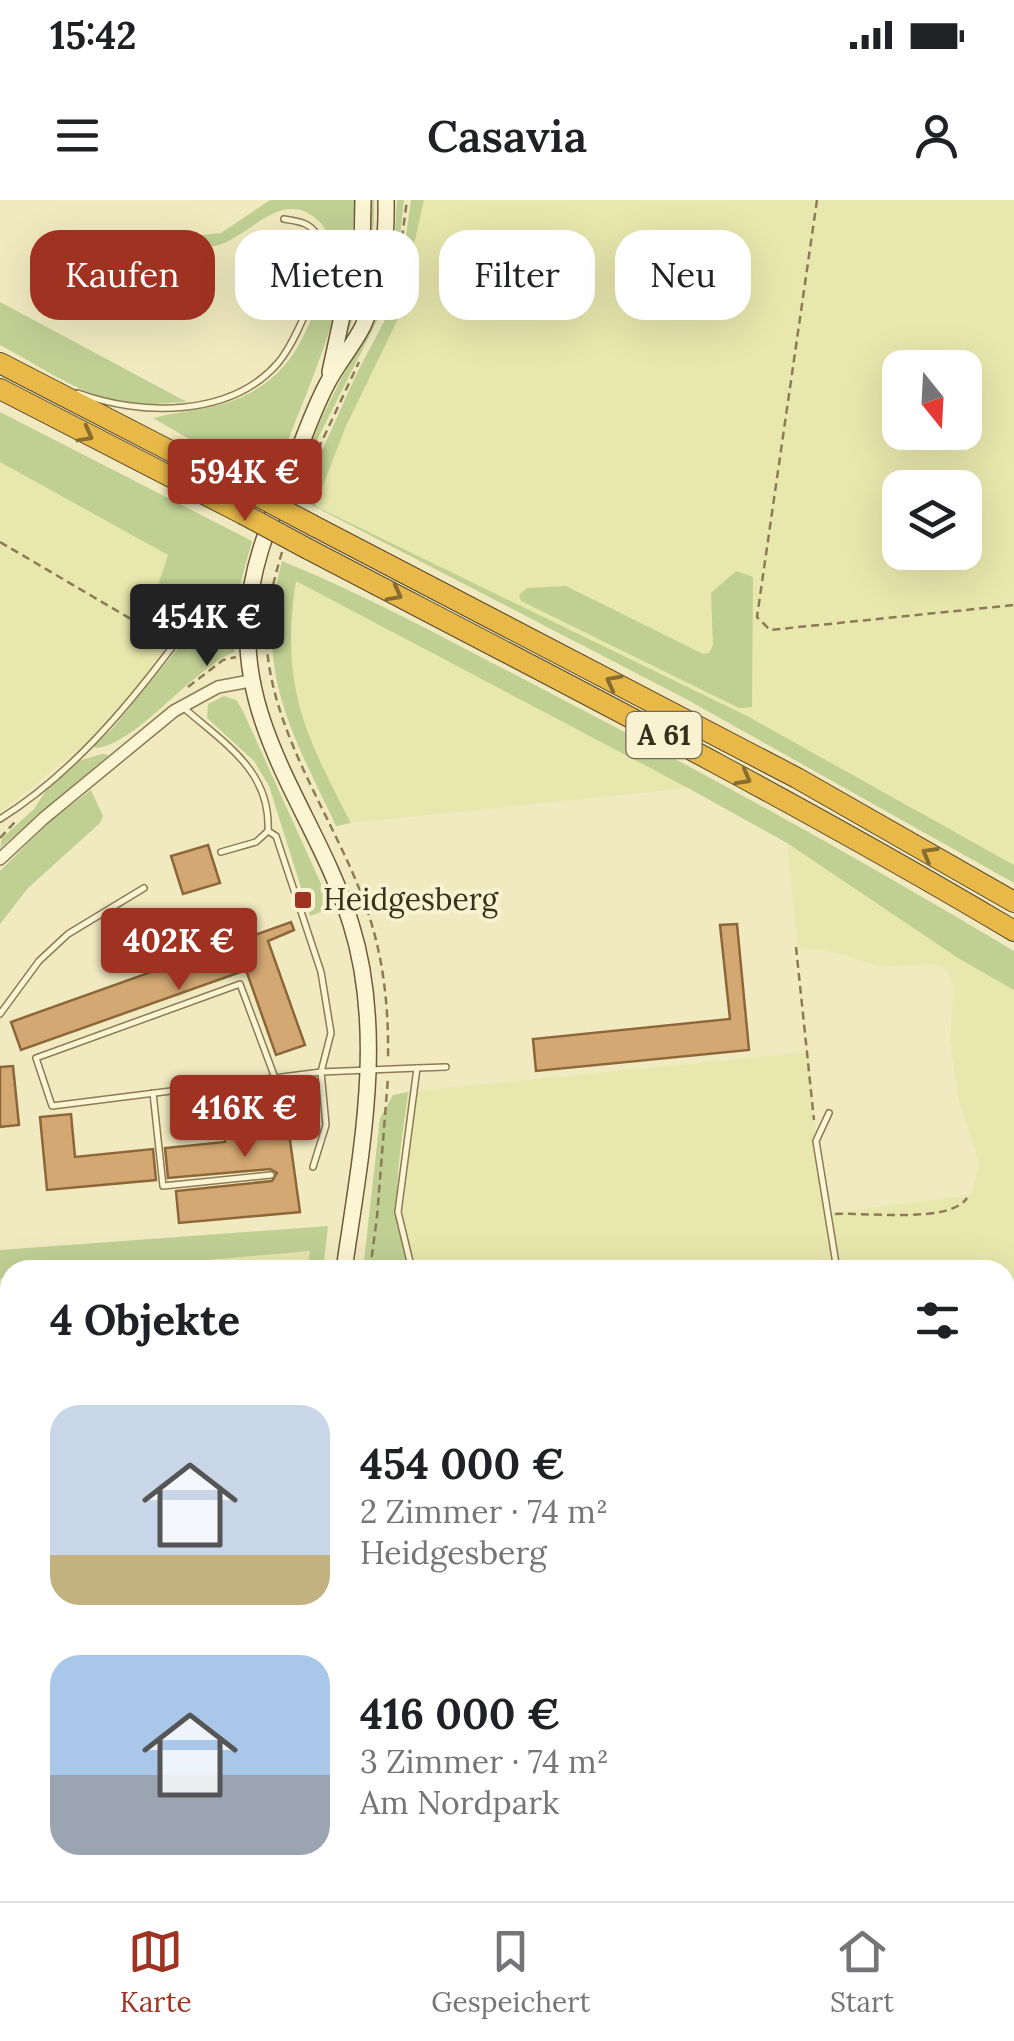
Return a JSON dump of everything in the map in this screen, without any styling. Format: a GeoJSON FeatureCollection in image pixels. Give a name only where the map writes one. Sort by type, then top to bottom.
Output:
{"type":"FeatureCollection","features":[{"type":"Feature","properties":{"kind":"highway","name":"A 61"},"geometry":{"type":"LineString","coordinates":[[0,363],[798,778],[1014,902]]}},
{"type":"Feature","properties":{"kind":"highway","name":"A 61"},"geometry":{"type":"LineString","coordinates":[[0,389],[730,770],[1014,931]]}},
{"type":"Feature","properties":{"kind":"street"},"geometry":{"type":"LineString","coordinates":[[327,384],[362,251],[363,200]]}},
{"type":"Feature","properties":{"kind":"street"},"geometry":{"type":"LineString","coordinates":[[345,1260],[368,1070],[361,961],[339,890],[267,736],[250,681],[248,616],[255,560],[327,384],[363,326],[376,288],[384,248],[386,200]]}},
{"type":"Feature","properties":{"kind":"street"},"geometry":{"type":"LineString","coordinates":[[0,859],[44,818],[182,706],[218,687],[250,681]]}},
{"type":"Feature","properties":{"kind":"lane"},"geometry":{"type":"LineString","coordinates":[[0,363],[131,408],[202,404],[248,387],[264,377],[288,349],[318,278],[318,236],[303,222],[284,219]]}},
{"type":"Feature","properties":{"kind":"lane"},"geometry":{"type":"LineString","coordinates":[[0,819],[84,750],[134,699],[173,646],[148,629]]}},
{"type":"Feature","properties":{"kind":"lane"},"geometry":{"type":"LineString","coordinates":[[182,706],[256,774],[269,811],[268,831],[256,842],[221,852]]}},
{"type":"Feature","properties":{"kind":"lane"},"geometry":{"type":"LineString","coordinates":[[268,831],[276,836],[321,972],[331,1033],[321,1072],[326,1125],[312,1166]]}},
{"type":"Feature","properties":{"kind":"lane"},"geometry":{"type":"LineString","coordinates":[[0,1014],[39,961],[68,934],[144,888]]}},
{"type":"Feature","properties":{"kind":"lane"},"geometry":{"type":"LineString","coordinates":[[275,1078],[240,984],[36,1058],[52,1106],[275,1078],[321,1072],[446,1067]]}},
{"type":"Feature","properties":{"kind":"lane"},"geometry":{"type":"LineString","coordinates":[[410,1260],[398,1212],[418,1068]]}},
{"type":"Feature","properties":{"kind":"lane"},"geometry":{"type":"LineString","coordinates":[[154,1093],[162,1186],[271,1175]]}},
{"type":"Feature","properties":{"kind":"lane"},"geometry":{"type":"LineString","coordinates":[[829,1113],[816,1141],[836,1260]]}},
{"type":"Feature","properties":{"kind":"path"},"geometry":{"type":"LineString","coordinates":[[403,230],[407,200]]}},
{"type":"Feature","properties":{"kind":"path"},"geometry":{"type":"LineString","coordinates":[[817,200],[756,617],[770,630],[1014,605]]}},
{"type":"Feature","properties":{"kind":"path"},"geometry":{"type":"LineString","coordinates":[[304,480],[361,358]]}},
{"type":"Feature","properties":{"kind":"path"},"geometry":{"type":"LineString","coordinates":[[267,655],[270,593],[287,536]]}},
{"type":"Feature","properties":{"kind":"path"},"geometry":{"type":"LineString","coordinates":[[0,542],[148,629]]}},
{"type":"Feature","properties":{"kind":"path"},"geometry":{"type":"LineString","coordinates":[[796,946],[816,1141]]}},
{"type":"Feature","properties":{"kind":"path"},"geometry":{"type":"LineString","coordinates":[[829,1214],[932,1214],[963,1204],[967,1198]]}},
{"type":"Feature","properties":{"kind":"shaded area"},"geometry":{"type":"Polygon","coordinates":[[[424,200],[1014,200],[1014,865],[747,716],[314,506],[346,426],[397,320],[419,320],[417,230],[424,200]]]}},
{"type":"Feature","properties":{"kind":"shaded area"},"geometry":{"type":"Polygon","coordinates":[[[0,462],[168,555],[143,630],[164,645],[163,655],[86,743],[0,813],[0,462]]]}},
{"type":"Feature","properties":{"kind":"shaded area"},"geometry":{"type":"Polygon","coordinates":[[[295,580],[688,788],[351,823],[311,746],[295,695],[290,664],[295,580]]]}},
{"type":"Feature","properties":{"kind":"shaded area"},"geometry":{"type":"Polygon","coordinates":[[[787,843],[958,958],[1014,990],[1014,1260],[838,1260],[831,1213],[972,1195],[979,1163],[959,1100],[950,1040],[954,987],[947,970],[935,964],[882,967],[826,950],[798,948],[787,843]]]}},
{"type":"Feature","properties":{"kind":"shaded area"},"geometry":{"type":"Polygon","coordinates":[[[809,1052],[816,1141],[834,1260],[413,1260],[396,1204],[408,1092],[809,1052]]]}},
{"type":"Feature","properties":{"kind":"shaded area"},"geometry":{"type":"Polygon","coordinates":[[[311,1251],[309,1260],[209,1260],[311,1251]]]}},
{"type":"Feature","properties":{"kind":"green space"},"geometry":{"type":"Polygon","coordinates":[[[270,200],[354,200],[353,230],[325,230],[304,211],[292,209],[270,215],[246,230],[235,230],[235,236],[215,246],[215,234],[270,200]]]}},
{"type":"Feature","properties":{"kind":"green space"},"geometry":{"type":"Polygon","coordinates":[[[370,200],[374,200],[373,230],[369,230],[370,200]]]}},
{"type":"Feature","properties":{"kind":"green space"},"geometry":{"type":"Polygon","coordinates":[[[397,200],[404,200],[401,230],[395,230],[397,200]]]}},
{"type":"Feature","properties":{"kind":"green space"},"geometry":{"type":"Polygon","coordinates":[[[411,200],[424,200],[417,230],[407,230],[411,200]]]}},
{"type":"Feature","properties":{"kind":"green space"},"geometry":{"type":"Polygon","coordinates":[[[0,302],[187,402],[124,403],[100,397],[0,345],[0,302]]]}},
{"type":"Feature","properties":{"kind":"green space"},"geometry":{"type":"Polygon","coordinates":[[[310,320],[333,320],[270,486],[153,418],[243,397],[276,374],[300,343],[310,320]]]}},
{"type":"Feature","properties":{"kind":"green space"},"geometry":{"type":"Polygon","coordinates":[[[371,320],[377,320],[312,450],[296,493],[292,490],[322,417],[371,320]]]}},
{"type":"Feature","properties":{"kind":"green space"},"geometry":{"type":"Polygon","coordinates":[[[385,320],[397,320],[346,426],[315,506],[747,716],[1014,865],[1014,883],[686,699],[300,499],[385,320]]]}},
{"type":"Feature","properties":{"kind":"green space"},"geometry":{"type":"Polygon","coordinates":[[[0,412],[252,541],[236,600],[234,652],[200,674],[145,722],[110,744],[94,746],[180,646],[145,625],[168,555],[0,462],[0,412]]]}},
{"type":"Feature","properties":{"kind":"green space"},"geometry":{"type":"Polygon","coordinates":[[[282,561],[378,604],[596,717],[955,916],[1014,951],[1014,990],[958,958],[787,843],[296,581],[291,650],[294,680],[320,762],[351,823],[336,826],[291,729],[274,667],[274,600],[282,561]]]}},
{"type":"Feature","properties":{"kind":"green space"},"geometry":{"type":"Polygon","coordinates":[[[736,571],[753,577],[752,707],[739,708],[521,601],[519,595],[527,588],[566,586],[703,654],[709,653],[713,645],[711,593],[736,571]]]}},
{"type":"Feature","properties":{"kind":"green space"},"geometry":{"type":"Polygon","coordinates":[[[224,696],[236,700],[242,709],[332,908],[310,916],[269,786],[254,761],[207,718],[208,704],[224,696]]]}},
{"type":"Feature","properties":{"kind":"green space"},"geometry":{"type":"Polygon","coordinates":[[[109,755],[0,848],[2,838],[75,762],[109,755]]]}},
{"type":"Feature","properties":{"kind":"green space"},"geometry":{"type":"Polygon","coordinates":[[[91,790],[103,816],[100,823],[28,888],[0,924],[0,871],[48,823],[91,790]]]}},
{"type":"Feature","properties":{"kind":"green space"},"geometry":{"type":"Polygon","coordinates":[[[408,1092],[397,1202],[406,1260],[364,1260],[380,1118],[393,1095],[408,1092]]]}},
{"type":"Feature","properties":{"kind":"green space"},"geometry":{"type":"Polygon","coordinates":[[[328,1226],[324,1260],[309,1260],[310,1251],[209,1260],[0,1260],[0,1250],[328,1226]]]}},
{"type":"Feature","properties":{"kind":"building"},"geometry":{"type":"Polygon","coordinates":[[[208,845],[220,883],[183,894],[171,856],[208,845]]]}},
{"type":"Feature","properties":{"kind":"building"},"geometry":{"type":"Polygon","coordinates":[[[291,922],[294,930],[268,941],[305,1045],[276,1055],[246,970],[21,1050],[11,1022],[291,922]]]}},
{"type":"Feature","properties":{"kind":"building"},"geometry":{"type":"Polygon","coordinates":[[[737,924],[749,1050],[536,1071],[533,1039],[730,1019],[720,925],[737,924]]]}},
{"type":"Feature","properties":{"kind":"building"},"geometry":{"type":"Polygon","coordinates":[[[13,1066],[19,1125],[0,1127],[0,1067],[13,1066]]]}},
{"type":"Feature","properties":{"kind":"building"},"geometry":{"type":"Polygon","coordinates":[[[306,1091],[306,1095],[312,1094],[315,1124],[288,1126],[300,1212],[179,1223],[176,1191],[272,1181],[277,1173],[270,1169],[168,1178],[165,1148],[225,1142],[220,1101],[306,1091]]]}},
{"type":"Feature","properties":{"kind":"building"},"geometry":{"type":"Polygon","coordinates":[[[71,1114],[75,1157],[153,1149],[156,1180],[47,1190],[40,1117],[71,1114]]]}},
{"type":"Feature","properties":{"kind":"place","name":"Heidgesberg"},"geometry":{"type":"Point","coordinates":[303,900]}}]}
